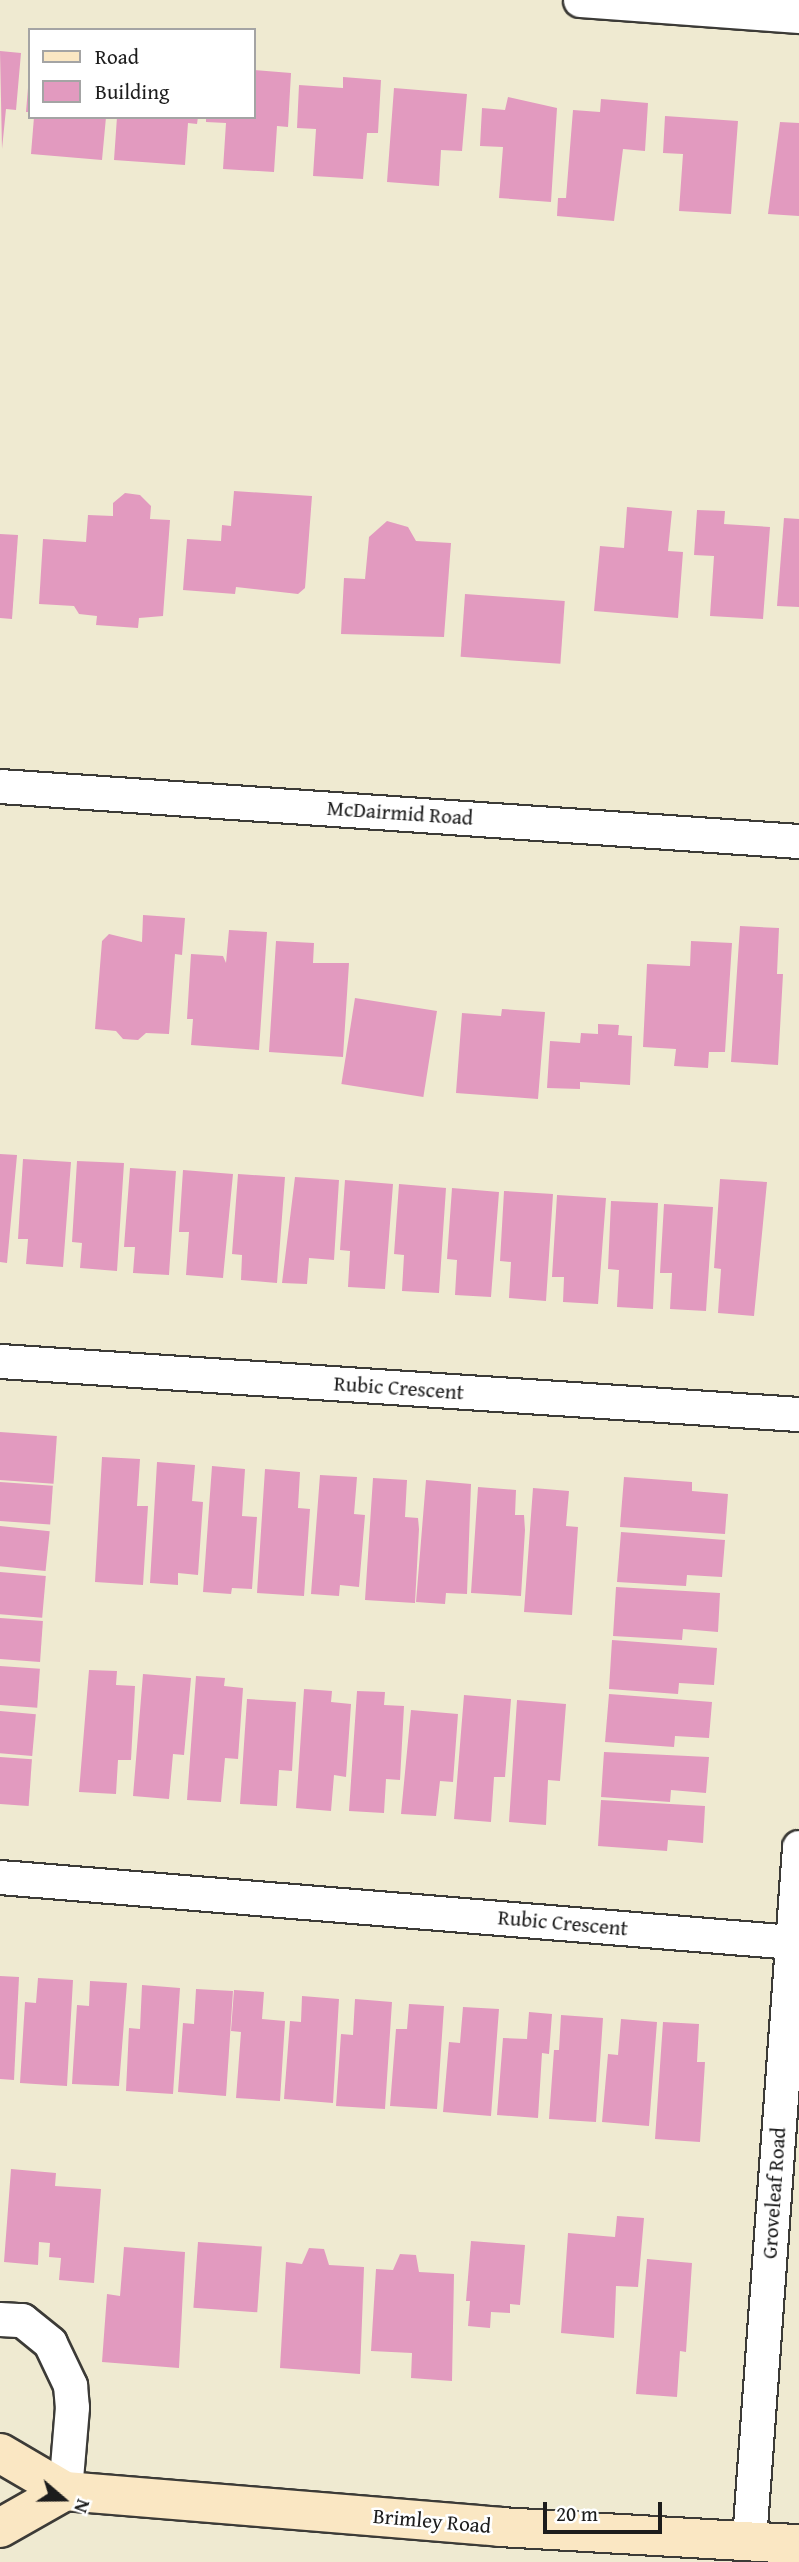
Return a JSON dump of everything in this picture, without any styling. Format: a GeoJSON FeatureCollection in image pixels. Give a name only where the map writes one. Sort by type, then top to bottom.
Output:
{"type":"FeatureCollection","features":[{"type":"Feature","properties":{"kind":"main road","name":"Brimley Road"},"geometry":{"type":"LineString","coordinates":[[0,2453],[65,2491],[500,2527],[799,2544]]}},
{"type":"Feature","properties":{"kind":"main road"},"geometry":{"type":"LineString","coordinates":[[0,2528],[65,2491]]}},
{"type":"Feature","properties":{"kind":"street"},"geometry":{"type":"LineString","coordinates":[[580,0],[799,16]]}},
{"type":"Feature","properties":{"kind":"street","name":"McDairmid Road"},"geometry":{"type":"LineString","coordinates":[[0,786],[799,841]]}},
{"type":"Feature","properties":{"kind":"street","name":"Rubic Crescent"},"geometry":{"type":"LineString","coordinates":[[0,1361],[799,1414]]}},
{"type":"Feature","properties":{"kind":"street","name":"Groveleaf Road"},"geometry":{"type":"LineString","coordinates":[[749,2540],[799,1847]]}},
{"type":"Feature","properties":{"kind":"street","name":"Rubic Crescent"},"geometry":{"type":"LineString","coordinates":[[0,1877],[792,1942]]}},
{"type":"Feature","properties":{"kind":"street"},"geometry":{"type":"LineString","coordinates":[[0,2319],[22,2320],[50,2343],[70,2385],[72,2407],[65,2491]]}},
{"type":"Feature","properties":{"kind":"building"},"geometry":{"type":"Polygon","coordinates":[[[0,51],[21,53],[16,110],[6,109],[2,149],[0,51]]]}},
{"type":"Feature","properties":{"kind":"building"},"geometry":{"type":"Polygon","coordinates":[[[256,70],[291,73],[288,127],[277,126],[274,172],[223,169],[226,123],[206,122],[206,119],[256,119],[256,70]]]}},
{"type":"Feature","properties":{"kind":"building"},"geometry":{"type":"Polygon","coordinates":[[[343,77],[381,80],[378,133],[367,133],[363,179],[313,176],[316,129],[297,128],[299,85],[343,88],[343,77]]]}},
{"type":"Feature","properties":{"kind":"building"},"geometry":{"type":"Polygon","coordinates":[[[394,88],[467,94],[462,151],[441,150],[439,186],[387,182],[394,88]]]}},
{"type":"Feature","properties":{"kind":"building"},"geometry":{"type":"Polygon","coordinates":[[[508,97],[557,108],[551,202],[499,198],[503,147],[480,146],[482,108],[505,110],[508,97]]]}},
{"type":"Feature","properties":{"kind":"building"},"geometry":{"type":"Polygon","coordinates":[[[601,99],[648,103],[645,151],[623,149],[614,221],[557,216],[558,198],[566,198],[573,110],[600,112],[601,99]]]}},
{"type":"Feature","properties":{"kind":"building"},"geometry":{"type":"Polygon","coordinates":[[[665,116],[738,121],[731,214],[679,211],[683,154],[663,153],[665,116]]]}},
{"type":"Feature","properties":{"kind":"building"},"geometry":{"type":"Polygon","coordinates":[[[34,119],[106,119],[102,160],[31,154],[34,119]]]}},
{"type":"Feature","properties":{"kind":"building"},"geometry":{"type":"Polygon","coordinates":[[[117,119],[198,119],[197,124],[188,123],[185,165],[114,160],[117,119]]]}},
{"type":"Feature","properties":{"kind":"building"},"geometry":{"type":"Polygon","coordinates":[[[780,122],[799,123],[799,216],[768,214],[780,122]]]}},
{"type":"Feature","properties":{"kind":"building"},"geometry":{"type":"Polygon","coordinates":[[[234,491],[312,496],[305,588],[298,594],[236,587],[235,594],[183,590],[187,539],[221,541],[222,525],[231,526],[234,491]]]}},
{"type":"Feature","properties":{"kind":"building"},"geometry":{"type":"Polygon","coordinates":[[[125,493],[140,495],[151,506],[150,519],[170,520],[163,616],[139,618],[138,628],[96,625],[97,616],[79,614],[74,606],[39,604],[43,539],[86,542],[88,515],[113,516],[113,503],[125,493]]]}},
{"type":"Feature","properties":{"kind":"building"},"geometry":{"type":"Polygon","coordinates":[[[627,507],[672,511],[668,551],[683,552],[678,618],[594,611],[600,546],[624,548],[627,507]]]}},
{"type":"Feature","properties":{"kind":"building"},"geometry":{"type":"Polygon","coordinates":[[[697,510],[725,511],[724,524],[770,527],[763,619],[710,616],[714,556],[694,555],[697,510]]]}},
{"type":"Feature","properties":{"kind":"building"},"geometry":{"type":"Polygon","coordinates":[[[784,518],[799,519],[799,607],[777,606],[784,518]]]}},
{"type":"Feature","properties":{"kind":"building"},"geometry":{"type":"Polygon","coordinates":[[[387,521],[408,527],[416,541],[451,543],[444,637],[341,634],[344,578],[365,579],[369,537],[387,521]]]}},
{"type":"Feature","properties":{"kind":"building"},"geometry":{"type":"Polygon","coordinates":[[[0,534],[18,535],[12,619],[0,618],[0,534]]]}},
{"type":"Feature","properties":{"kind":"building"},"geometry":{"type":"Polygon","coordinates":[[[465,594],[565,601],[560,664],[461,657],[465,594]]]}},
{"type":"Feature","properties":{"kind":"building"},"geometry":{"type":"Polygon","coordinates":[[[143,915],[185,918],[182,955],[175,954],[169,1034],[146,1033],[138,1040],[123,1039],[116,1031],[95,1029],[102,941],[109,934],[142,942],[143,915]]]}},
{"type":"Feature","properties":{"kind":"building"},"geometry":{"type":"Polygon","coordinates":[[[740,926],[779,928],[777,974],[783,974],[778,1065],[731,1062],[740,926]]]}},
{"type":"Feature","properties":{"kind":"building"},"geometry":{"type":"Polygon","coordinates":[[[229,930],[267,932],[259,1050],[191,1045],[193,1019],[187,1019],[191,954],[223,956],[226,963],[229,930]]]}},
{"type":"Feature","properties":{"kind":"building"},"geometry":{"type":"Polygon","coordinates":[[[276,941],[314,943],[313,963],[349,963],[343,1057],[269,1052],[276,941]]]}},
{"type":"Feature","properties":{"kind":"building"},"geometry":{"type":"Polygon","coordinates":[[[691,941],[732,943],[725,1052],[709,1052],[708,1068],[674,1066],[676,1049],[643,1047],[647,964],[690,966],[691,941]]]}},
{"type":"Feature","properties":{"kind":"building"},"geometry":{"type":"Polygon","coordinates":[[[355,998],[437,1011],[423,1097],[341,1084],[355,998]]]}},
{"type":"Feature","properties":{"kind":"building"},"geometry":{"type":"Polygon","coordinates":[[[502,1009],[545,1012],[538,1099],[456,1093],[462,1013],[501,1016],[502,1009]]]}},
{"type":"Feature","properties":{"kind":"building"},"geometry":{"type":"Polygon","coordinates":[[[598,1024],[619,1025],[618,1035],[632,1036],[630,1085],[580,1082],[580,1089],[547,1088],[550,1041],[580,1043],[581,1033],[598,1034],[598,1024]]]}},
{"type":"Feature","properties":{"kind":"building"},"geometry":{"type":"Polygon","coordinates":[[[0,1154],[17,1155],[7,1263],[0,1262],[0,1154]]]}},
{"type":"Feature","properties":{"kind":"building"},"geometry":{"type":"Polygon","coordinates":[[[23,1159],[71,1162],[63,1267],[26,1264],[28,1239],[18,1239],[23,1159]]]}},
{"type":"Feature","properties":{"kind":"building"},"geometry":{"type":"Polygon","coordinates":[[[77,1161],[124,1163],[117,1271],[80,1268],[82,1243],[72,1242],[77,1161]]]}},
{"type":"Feature","properties":{"kind":"building"},"geometry":{"type":"Polygon","coordinates":[[[130,1168],[176,1171],[169,1275],[133,1273],[135,1247],[124,1247],[130,1168]]]}},
{"type":"Feature","properties":{"kind":"building"},"geometry":{"type":"Polygon","coordinates":[[[183,1170],[233,1174],[223,1278],[186,1275],[189,1232],[179,1232],[183,1170]]]}},
{"type":"Feature","properties":{"kind":"building"},"geometry":{"type":"Polygon","coordinates":[[[238,1174],[285,1177],[277,1283],[241,1280],[242,1255],[232,1254],[238,1174]]]}},
{"type":"Feature","properties":{"kind":"building"},"geometry":{"type":"Polygon","coordinates":[[[295,1177],[339,1180],[334,1260],[309,1258],[307,1284],[282,1283],[295,1177]]]}},
{"type":"Feature","properties":{"kind":"building"},"geometry":{"type":"Polygon","coordinates":[[[720,1179],[767,1182],[754,1316],[718,1313],[721,1269],[714,1268],[720,1179]]]}},
{"type":"Feature","properties":{"kind":"building"},"geometry":{"type":"Polygon","coordinates":[[[345,1180],[393,1184],[385,1289],[348,1287],[350,1251],[340,1250],[345,1180]]]}},
{"type":"Feature","properties":{"kind":"building"},"geometry":{"type":"Polygon","coordinates":[[[399,1184],[446,1188],[439,1293],[402,1291],[404,1255],[394,1254],[399,1184]]]}},
{"type":"Feature","properties":{"kind":"building"},"geometry":{"type":"Polygon","coordinates":[[[452,1188],[499,1192],[491,1297],[455,1295],[457,1260],[447,1259],[452,1188]]]}},
{"type":"Feature","properties":{"kind":"building"},"geometry":{"type":"Polygon","coordinates":[[[504,1191],[553,1194],[546,1301],[509,1298],[511,1262],[500,1261],[504,1191]]]}},
{"type":"Feature","properties":{"kind":"building"},"geometry":{"type":"Polygon","coordinates":[[[557,1195],[606,1198],[598,1304],[563,1302],[564,1277],[552,1277],[557,1195]]]}},
{"type":"Feature","properties":{"kind":"building"},"geometry":{"type":"Polygon","coordinates":[[[611,1201],[658,1203],[653,1309],[617,1307],[619,1270],[608,1269],[611,1201]]]}},
{"type":"Feature","properties":{"kind":"building"},"geometry":{"type":"Polygon","coordinates":[[[664,1204],[713,1207],[706,1311],[670,1309],[672,1273],[660,1273],[664,1204]]]}},
{"type":"Feature","properties":{"kind":"building"},"geometry":{"type":"Polygon","coordinates":[[[0,1432],[57,1436],[54,1484],[0,1480],[0,1432]]]}},
{"type":"Feature","properties":{"kind":"building"},"geometry":{"type":"Polygon","coordinates":[[[102,1457],[140,1459],[137,1506],[148,1506],[143,1585],[95,1582],[102,1457]]]}},
{"type":"Feature","properties":{"kind":"building"},"geometry":{"type":"Polygon","coordinates":[[[157,1462],[195,1465],[192,1501],[203,1502],[198,1575],[178,1573],[178,1585],[150,1583],[157,1462]]]}},
{"type":"Feature","properties":{"kind":"building"},"geometry":{"type":"Polygon","coordinates":[[[212,1466],[245,1469],[242,1516],[257,1517],[252,1589],[232,1588],[231,1594],[203,1592],[212,1466]]]}},
{"type":"Feature","properties":{"kind":"building"},"geometry":{"type":"Polygon","coordinates":[[[265,1469],[300,1472],[298,1508],[310,1509],[304,1596],[257,1593],[265,1469]]]}},
{"type":"Feature","properties":{"kind":"building"},"geometry":{"type":"Polygon","coordinates":[[[320,1475],[357,1477],[354,1514],[365,1515],[359,1587],[340,1585],[339,1596],[311,1594],[320,1475]]]}},
{"type":"Feature","properties":{"kind":"building"},"geometry":{"type":"Polygon","coordinates":[[[624,1477],[692,1482],[692,1491],[728,1494],[725,1534],[620,1527],[624,1477]]]}},
{"type":"Feature","properties":{"kind":"building"},"geometry":{"type":"Polygon","coordinates":[[[373,1478],[407,1480],[405,1517],[418,1518],[419,1529],[415,1603],[365,1600],[373,1478]]]}},
{"type":"Feature","properties":{"kind":"building"},"geometry":{"type":"Polygon","coordinates":[[[426,1480],[471,1484],[467,1594],[446,1593],[445,1604],[416,1602],[426,1480]]]}},
{"type":"Feature","properties":{"kind":"building"},"geometry":{"type":"Polygon","coordinates":[[[0,1482],[53,1486],[50,1525],[0,1521],[0,1482]]]}},
{"type":"Feature","properties":{"kind":"building"},"geometry":{"type":"Polygon","coordinates":[[[478,1487],[516,1490],[515,1515],[524,1515],[525,1530],[521,1596],[471,1593],[478,1487]]]}},
{"type":"Feature","properties":{"kind":"building"},"geometry":{"type":"Polygon","coordinates":[[[533,1488],[569,1491],[566,1526],[578,1527],[572,1615],[524,1612],[533,1488]]]}},
{"type":"Feature","properties":{"kind":"building"},"geometry":{"type":"Polygon","coordinates":[[[0,1526],[50,1531],[46,1571],[0,1566],[0,1526]]]}},
{"type":"Feature","properties":{"kind":"building"},"geometry":{"type":"Polygon","coordinates":[[[621,1532],[725,1540],[722,1577],[687,1575],[686,1586],[617,1582],[621,1532]]]}},
{"type":"Feature","properties":{"kind":"building"},"geometry":{"type":"Polygon","coordinates":[[[0,1572],[46,1576],[42,1618],[0,1614],[0,1572]]]}},
{"type":"Feature","properties":{"kind":"building"},"geometry":{"type":"Polygon","coordinates":[[[616,1587],[720,1593],[718,1632],[683,1629],[682,1640],[613,1636],[616,1587]]]}},
{"type":"Feature","properties":{"kind":"building"},"geometry":{"type":"Polygon","coordinates":[[[0,1618],[43,1621],[40,1662],[0,1659],[0,1618]]]}},
{"type":"Feature","properties":{"kind":"building"},"geometry":{"type":"Polygon","coordinates":[[[612,1640],[717,1648],[714,1685],[679,1683],[678,1694],[609,1689],[612,1640]]]}},
{"type":"Feature","properties":{"kind":"building"},"geometry":{"type":"Polygon","coordinates":[[[0,1666],[40,1669],[37,1708],[0,1705],[0,1666]]]}},
{"type":"Feature","properties":{"kind":"building"},"geometry":{"type":"Polygon","coordinates":[[[89,1670],[117,1671],[116,1685],[135,1686],[131,1760],[118,1760],[116,1794],[79,1792],[89,1670]]]}},
{"type":"Feature","properties":{"kind":"building"},"geometry":{"type":"Polygon","coordinates":[[[143,1674],[191,1678],[184,1755],[173,1754],[169,1799],[133,1796],[143,1674]]]}},
{"type":"Feature","properties":{"kind":"building"},"geometry":{"type":"Polygon","coordinates":[[[196,1676],[225,1678],[224,1686],[243,1688],[238,1759],[225,1758],[221,1802],[187,1800],[196,1676]]]}},
{"type":"Feature","properties":{"kind":"building"},"geometry":{"type":"Polygon","coordinates":[[[304,1689],[332,1691],[331,1702],[351,1704],[346,1777],[334,1775],[331,1811],[296,1808],[304,1689]]]}},
{"type":"Feature","properties":{"kind":"building"},"geometry":{"type":"Polygon","coordinates":[[[357,1691],[385,1692],[384,1705],[404,1706],[400,1780],[386,1779],[384,1813],[349,1811],[357,1691]]]}},
{"type":"Feature","properties":{"kind":"building"},"geometry":{"type":"Polygon","coordinates":[[[609,1694],[712,1702],[709,1738],[675,1736],[674,1747],[605,1742],[609,1694]]]}},
{"type":"Feature","properties":{"kind":"building"},"geometry":{"type":"Polygon","coordinates":[[[464,1695],[511,1699],[505,1777],[494,1777],[491,1822],[454,1819],[464,1695]]]}},
{"type":"Feature","properties":{"kind":"building"},"geometry":{"type":"Polygon","coordinates":[[[247,1699],[296,1702],[292,1771],[279,1770],[277,1806],[240,1804],[247,1699]]]}},
{"type":"Feature","properties":{"kind":"building"},"geometry":{"type":"Polygon","coordinates":[[[517,1700],[566,1704],[560,1781],[548,1780],[546,1825],[509,1822],[517,1700]]]}},
{"type":"Feature","properties":{"kind":"building"},"geometry":{"type":"Polygon","coordinates":[[[411,1710],[458,1714],[453,1782],[440,1781],[436,1816],[401,1814],[411,1710]]]}},
{"type":"Feature","properties":{"kind":"building"},"geometry":{"type":"Polygon","coordinates":[[[0,1711],[36,1714],[32,1756],[0,1753],[0,1711]]]}},
{"type":"Feature","properties":{"kind":"building"},"geometry":{"type":"Polygon","coordinates":[[[604,1752],[709,1757],[706,1793],[671,1790],[670,1802],[601,1797],[604,1752]]]}},
{"type":"Feature","properties":{"kind":"building"},"geometry":{"type":"Polygon","coordinates":[[[0,1757],[32,1759],[29,1806],[0,1804],[0,1757]]]}},
{"type":"Feature","properties":{"kind":"building"},"geometry":{"type":"Polygon","coordinates":[[[601,1800],[705,1806],[703,1843],[668,1840],[667,1851],[598,1846],[601,1800]]]}},
{"type":"Feature","properties":{"kind":"building"},"geometry":{"type":"Polygon","coordinates":[[[0,1976],[19,1977],[14,2080],[0,2079],[0,1976]]]}},
{"type":"Feature","properties":{"kind":"building"},"geometry":{"type":"Polygon","coordinates":[[[38,1978],[73,1980],[67,2086],[20,2083],[25,2002],[36,2003],[38,1978]]]}},
{"type":"Feature","properties":{"kind":"building"},"geometry":{"type":"Polygon","coordinates":[[[90,1981],[127,1983],[119,2086],[72,2084],[77,2005],[89,2006],[90,1981]]]}},
{"type":"Feature","properties":{"kind":"building"},"geometry":{"type":"Polygon","coordinates":[[[142,1985],[180,1988],[173,2094],[126,2091],[129,2028],[140,2029],[142,1985]]]}},
{"type":"Feature","properties":{"kind":"building"},"geometry":{"type":"Polygon","coordinates":[[[196,1989],[233,1991],[226,2096],[178,2092],[183,2023],[194,2024],[196,1989]]]}},
{"type":"Feature","properties":{"kind":"building"},"geometry":{"type":"Polygon","coordinates":[[[234,1990],[264,1992],[262,2019],[285,2021],[280,2101],[236,2098],[241,2032],[231,2031],[234,1990]]]}},
{"type":"Feature","properties":{"kind":"building"},"geometry":{"type":"Polygon","coordinates":[[[302,1996],[339,1999],[333,2103],[284,2099],[290,2021],[301,2022],[302,1996]]]}},
{"type":"Feature","properties":{"kind":"building"},"geometry":{"type":"Polygon","coordinates":[[[355,1999],[392,2002],[385,2109],[336,2106],[341,2034],[353,2035],[355,1999]]]}},
{"type":"Feature","properties":{"kind":"building"},"geometry":{"type":"Polygon","coordinates":[[[409,2004],[444,2006],[437,2109],[390,2106],[396,2029],[407,2029],[409,2004]]]}},
{"type":"Feature","properties":{"kind":"building"},"geometry":{"type":"Polygon","coordinates":[[[463,2007],[499,2009],[491,2116],[443,2112],[449,2042],[460,2043],[463,2007]]]}},
{"type":"Feature","properties":{"kind":"building"},"geometry":{"type":"Polygon","coordinates":[[[529,2012],[552,2014],[549,2054],[542,2053],[538,2118],[497,2115],[503,2038],[527,2039],[529,2012]]]}},
{"type":"Feature","properties":{"kind":"building"},"geometry":{"type":"Polygon","coordinates":[[[561,2015],[603,2018],[596,2122],[549,2119],[554,2050],[559,2050],[561,2015]]]}},
{"type":"Feature","properties":{"kind":"building"},"geometry":{"type":"Polygon","coordinates":[[[621,2019],[657,2022],[649,2126],[602,2122],[608,2054],[618,2055],[621,2019]]]}},
{"type":"Feature","properties":{"kind":"building"},"geometry":{"type":"Polygon","coordinates":[[[663,2022],[699,2024],[697,2062],[705,2062],[700,2142],[655,2139],[663,2022]]]}},
{"type":"Feature","properties":{"kind":"building"},"geometry":{"type":"Polygon","coordinates":[[[11,2169],[56,2173],[55,2186],[101,2189],[94,2283],[59,2280],[61,2258],[49,2257],[50,2243],[39,2242],[38,2265],[4,2262],[11,2169]]]}},
{"type":"Feature","properties":{"kind":"building"},"geometry":{"type":"Polygon","coordinates":[[[617,2216],[644,2218],[638,2287],[616,2286],[614,2338],[561,2333],[568,2233],[615,2237],[617,2216]]]}},
{"type":"Feature","properties":{"kind":"building"},"geometry":{"type":"Polygon","coordinates":[[[471,2241],[525,2245],[520,2305],[510,2304],[510,2313],[491,2312],[490,2328],[468,2326],[470,2301],[466,2301],[471,2241]]]}},
{"type":"Feature","properties":{"kind":"building"},"geometry":{"type":"Polygon","coordinates":[[[198,2242],[262,2246],[257,2312],[193,2308],[198,2242]]]}},
{"type":"Feature","properties":{"kind":"building"},"geometry":{"type":"Polygon","coordinates":[[[124,2247],[185,2252],[179,2368],[102,2362],[107,2294],[120,2296],[124,2247]]]}},
{"type":"Feature","properties":{"kind":"building"},"geometry":{"type":"Polygon","coordinates":[[[309,2248],[324,2249],[329,2265],[364,2267],[360,2374],[280,2368],[286,2262],[302,2264],[309,2248]]]}},
{"type":"Feature","properties":{"kind":"building"},"geometry":{"type":"Polygon","coordinates":[[[400,2254],[416,2255],[419,2272],[454,2274],[452,2381],[411,2378],[412,2353],[371,2351],[376,2269],[393,2270],[400,2254]]]}},
{"type":"Feature","properties":{"kind":"building"},"geometry":{"type":"Polygon","coordinates":[[[647,2259],[692,2263],[686,2352],[680,2351],[677,2397],[636,2394],[647,2259]]]}}]}
